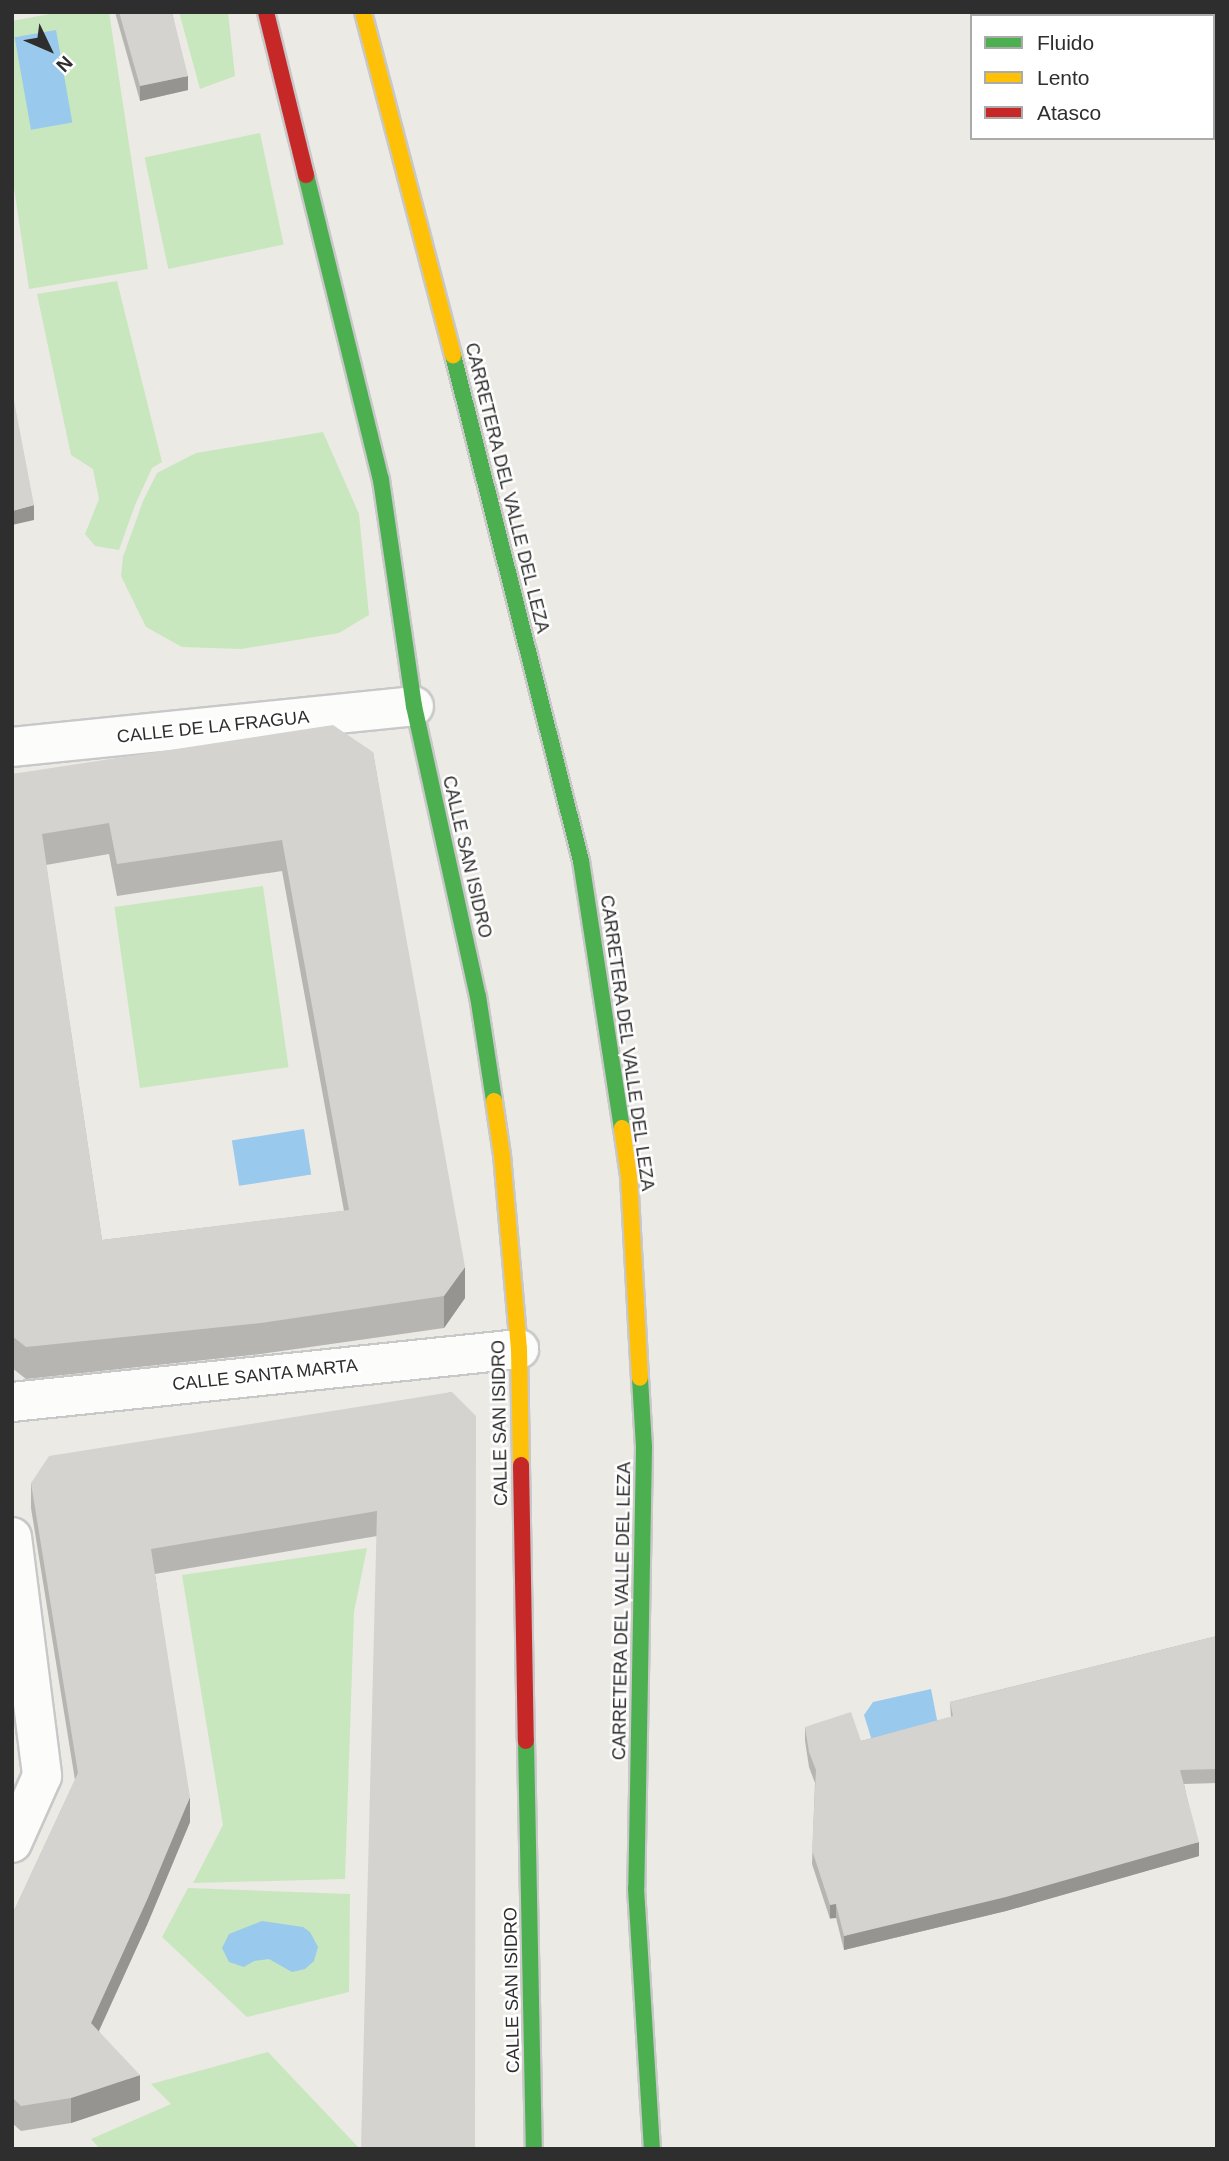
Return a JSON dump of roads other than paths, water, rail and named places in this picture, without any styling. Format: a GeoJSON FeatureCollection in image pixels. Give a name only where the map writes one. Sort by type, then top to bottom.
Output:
{"type":"FeatureCollection","features":[{"type":"Feature","properties":{"kind":"street","name":"CALLE SAN ISIDRO"},"geometry":{"type":"LineString","coordinates":[[266,12],[381,480],[414,706],[478,996],[502,1155],[519,1349],[534,2149]]}},
{"type":"Feature","properties":{"kind":"street","name":"CARRETERA DEL VALLE DEL LEZA"},"geometry":{"type":"LineString","coordinates":[[363,12],[506,559],[581,861],[629,1176],[644,1447],[636,1888],[652,2149]]}},
{"type":"Feature","properties":{"kind":"street","name":"CALLE DE LA FRAGUA"},"geometry":{"type":"LineString","coordinates":[[12,747],[414,706]]}},
{"type":"Feature","properties":{"kind":"street","name":"CALLE SANTA MARTA"},"geometry":{"type":"LineString","coordinates":[[12,1402],[519,1349]]}},
{"type":"Feature","properties":{"kind":"street"},"geometry":{"type":"LineString","coordinates":[[12,1537],[42,1776],[12,1843]]}},
{"type":"Feature","properties":{"kind":"water"},"geometry":{"type":"Polygon","coordinates":[[[56,30],[72,123],[31,130],[15,37],[56,30]]]}},
{"type":"Feature","properties":{"kind":"water"},"geometry":{"type":"Polygon","coordinates":[[[304,1129],[311,1174],[239,1186],[232,1140],[304,1129]]]}},
{"type":"Feature","properties":{"kind":"water"},"geometry":{"type":"Polygon","coordinates":[[[931,1689],[938,1725],[873,1744],[864,1715],[873,1702],[931,1689]]]}},
{"type":"Feature","properties":{"kind":"water"},"geometry":{"type":"Polygon","coordinates":[[[262,1921],[303,1927],[310,1932],[318,1947],[314,1961],[305,1969],[292,1972],[269,1959],[254,1961],[244,1967],[229,1962],[222,1948],[229,1934],[262,1921]]]}}]}
